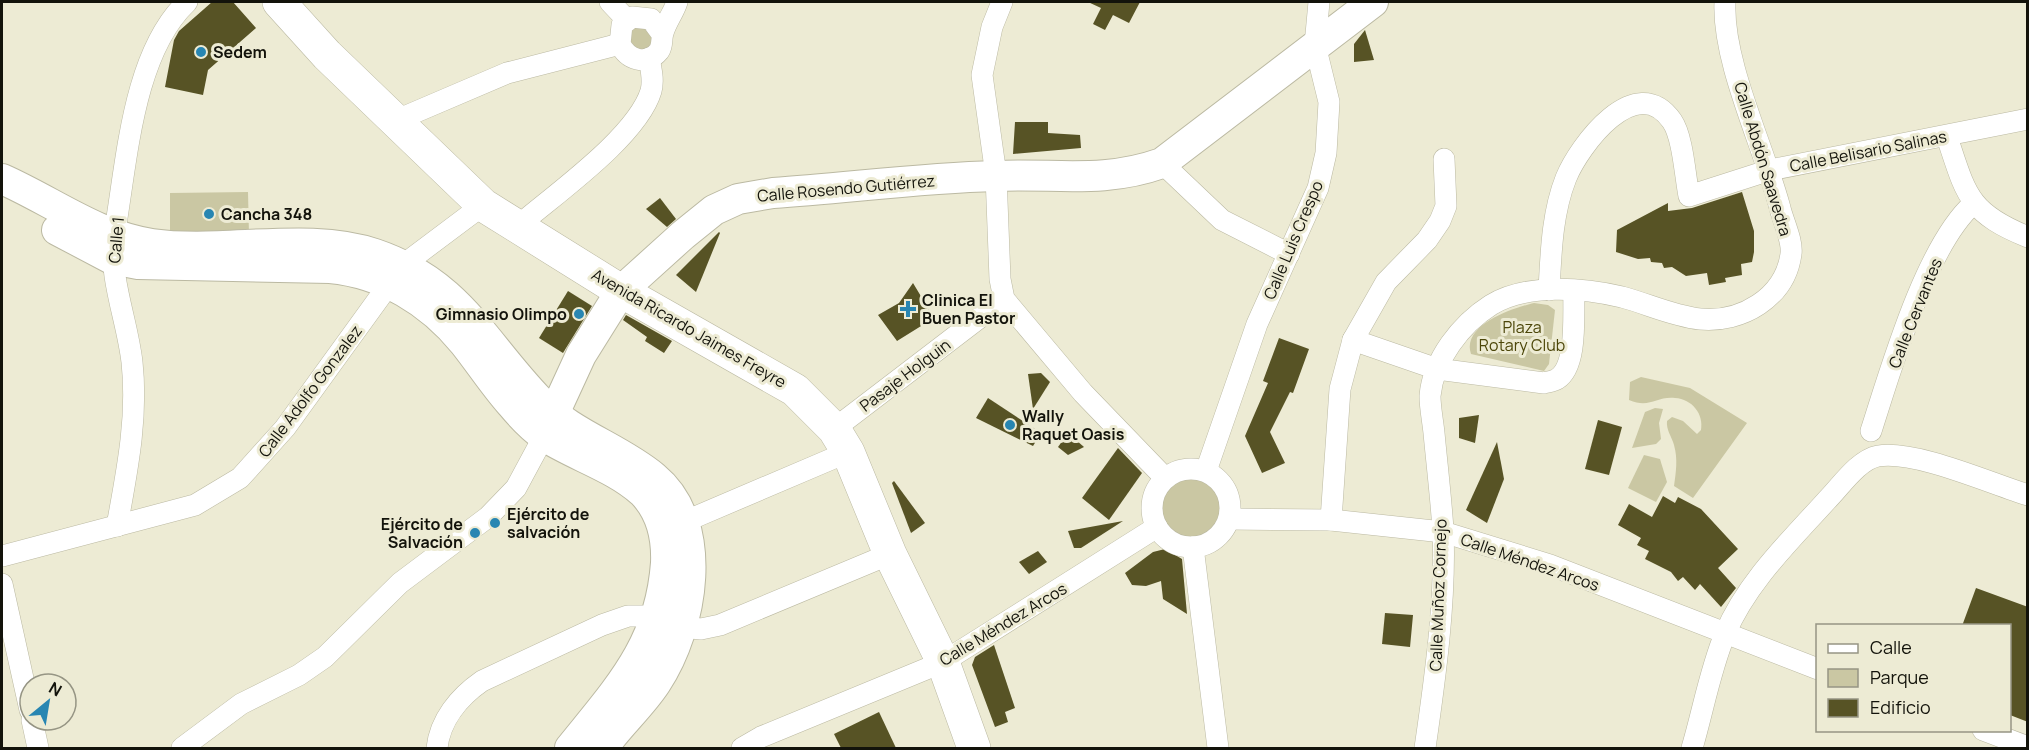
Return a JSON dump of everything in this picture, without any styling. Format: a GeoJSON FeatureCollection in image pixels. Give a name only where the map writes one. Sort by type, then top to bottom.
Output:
{"type":"FeatureCollection","features":[{"type":"Feature","properties":{"kind":"main road","name":"Avenida Ricardo Jaimes Freyre"},"geometry":{"type":"LineString","coordinates":[[279,2],[327,56],[397,120],[483,205],[621,291],[795,390],[841,441],[890,554],[943,662],[974,748]]}},
{"type":"Feature","properties":{"kind":"street","name":"Calle 1"},"geometry":{"type":"LineString","coordinates":[[117,526],[135,422],[132,363],[113,247],[138,92],[156,46],[177,11],[187,2]]}},
{"type":"Feature","properties":{"kind":"street"},"geometry":{"type":"LineString","coordinates":[[610,2],[627,20]]}},
{"type":"Feature","properties":{"kind":"street"},"geometry":{"type":"LineString","coordinates":[[662,34],[657,22],[645,16],[627,20],[620,31],[620,44],[628,56],[635,59],[649,58],[661,46],[662,34],[677,2]]}},
{"type":"Feature","properties":{"kind":"street"},"geometry":{"type":"LineString","coordinates":[[1002,2],[992,27],[982,75],[996,176],[1000,279],[1004,299],[1010,309],[1083,393],[1166,478]]}},
{"type":"Feature","properties":{"kind":"street","name":"Calle Luis Crespo"},"geometry":{"type":"LineString","coordinates":[[1206,471],[1257,324],[1318,188],[1326,153],[1329,102],[1315,45],[1318,2]]}},
{"type":"Feature","properties":{"kind":"street","name":"Calle Rosendo Gutiérrez"},"geometry":{"type":"LineString","coordinates":[[182,748],[241,704],[299,675],[325,657],[400,583],[488,517],[516,488],[549,425],[581,355],[621,291],[714,210],[738,199],[773,192],[996,176],[1113,176],[1134,173],[1162,163],[1373,2]]}},
{"type":"Feature","properties":{"kind":"street","name":"Calle Abdón Saavedra"},"geometry":{"type":"LineString","coordinates":[[1437,369],[1456,336],[1473,319],[1493,304],[1513,296],[1549,290],[1574,291],[1623,297],[1684,317],[1703,319],[1722,318],[1746,312],[1762,303],[1777,290],[1791,252],[1770,170],[1726,35],[1725,2]]}},
{"type":"Feature","properties":{"kind":"street"},"geometry":{"type":"LineString","coordinates":[[397,120],[507,73],[620,44]]}},
{"type":"Feature","properties":{"kind":"street"},"geometry":{"type":"LineString","coordinates":[[518,226],[612,144],[635,120],[651,89],[649,58]]}},
{"type":"Feature","properties":{"kind":"street","name":"Calle Belisario Salinas"},"geometry":{"type":"LineString","coordinates":[[1549,290],[1552,243],[1565,180],[1575,158],[1604,122],[1623,109],[1639,104],[1649,106],[1664,112],[1673,122],[1689,196],[1770,170],[1947,137],[2028,119]]}},
{"type":"Feature","properties":{"kind":"street"},"geometry":{"type":"LineString","coordinates":[[1947,137],[1973,204],[2002,226],[2028,237]]}},
{"type":"Feature","properties":{"kind":"street"},"geometry":{"type":"LineString","coordinates":[[1331,520],[1340,388],[1353,340],[1386,282],[1427,240],[1440,221],[1446,206],[1444,159]]}},
{"type":"Feature","properties":{"kind":"street"},"geometry":{"type":"LineString","coordinates":[[1162,163],[1222,220],[1289,254]]}},
{"type":"Feature","properties":{"kind":"street"},"geometry":{"type":"LineString","coordinates":[[2,179],[113,247]]}},
{"type":"Feature","properties":{"kind":"street"},"geometry":{"type":"LineString","coordinates":[[2,201],[113,247],[154,244],[337,246],[373,253],[397,274],[434,284],[461,306],[522,381],[549,425],[642,493],[653,507],[665,535],[667,547],[664,579],[669,624],[643,652],[622,684],[570,748]]}},
{"type":"Feature","properties":{"kind":"street","name":"Calle Cervantes"},"geometry":{"type":"LineString","coordinates":[[1871,431],[1923,284],[1951,230],[1973,204]]}},
{"type":"Feature","properties":{"kind":"street","name":"Calle Adolfo Gonzalez"},"geometry":{"type":"LineString","coordinates":[[2,556],[195,505],[240,478],[285,428],[397,274],[483,205]]}},
{"type":"Feature","properties":{"kind":"street"},"geometry":{"type":"LineString","coordinates":[[1353,340],[1437,369],[1544,383],[1557,379],[1566,370],[1572,355],[1574,291]]}},
{"type":"Feature","properties":{"kind":"street","name":"Pasaje Holguin"},"geometry":{"type":"LineString","coordinates":[[686,521],[841,441],[1004,299]]}},
{"type":"Feature","properties":{"kind":"street","name":"Calle Muñoz Cornejo"},"geometry":{"type":"LineString","coordinates":[[1425,748],[1437,664],[1443,532],[1430,396],[1437,369]]}},
{"type":"Feature","properties":{"kind":"street"},"geometry":{"type":"LineString","coordinates":[[549,425],[581,434],[634,461],[657,479],[674,497],[686,521],[691,546],[669,624],[657,682],[603,748]]}},
{"type":"Feature","properties":{"kind":"street"},"geometry":{"type":"LineString","coordinates":[[1692,748],[1725,635],[1758,579],[1785,546],[1857,469],[1871,458],[1909,457],[2028,495]]}},
{"type":"Feature","properties":{"kind":"street"},"geometry":{"type":"LineString","coordinates":[[1185,469],[1206,471],[1224,486],[1229,496],[1229,519],[1220,536],[1212,542],[1193,548],[1172,543],[1157,527],[1152,506],[1158,486],[1166,478],[1185,469]]}},
{"type":"Feature","properties":{"kind":"street","name":"Calle Méndez Arcos"},"geometry":{"type":"LineString","coordinates":[[1229,519],[1331,520],[1443,532],[1550,565],[1725,635],[1816,668]]}},
{"type":"Feature","properties":{"kind":"street","name":"Calle Méndez Arcos"},"geometry":{"type":"LineString","coordinates":[[742,748],[761,737],[943,662],[1157,527]]}},
{"type":"Feature","properties":{"kind":"street"},"geometry":{"type":"LineString","coordinates":[[1193,548],[1218,748]]}},
{"type":"Feature","properties":{"kind":"street"},"geometry":{"type":"LineString","coordinates":[[437,748],[451,711],[482,681],[602,625],[628,616],[701,629],[720,625],[890,554]]}},
{"type":"Feature","properties":{"kind":"street"},"geometry":{"type":"LineString","coordinates":[[2,584],[22,672]]}},
{"type":"Feature","properties":{"kind":"street"},"geometry":{"type":"LineString","coordinates":[[35,732],[38,748]]}},
{"type":"Feature","properties":{"kind":"street"},"geometry":{"type":"LineString","coordinates":[[1988,732],[2028,747]]}},
{"type":"Feature","properties":{"kind":"green space"},"geometry":{"type":"Polygon","coordinates":[[[642,22],[657,41],[638,55],[625,34],[642,22]]]}},
{"type":"Feature","properties":{"kind":"green space","name":"Cancha 348"},"geometry":{"type":"Polygon","coordinates":[[[248,192],[249,235],[170,235],[170,193],[248,192]]]}},
{"type":"Feature","properties":{"kind":"green space","name":"Plaza Rotary Club"},"geometry":{"type":"Polygon","coordinates":[[[1534,303],[1548,305],[1555,310],[1549,364],[1544,371],[1471,354],[1470,344],[1474,334],[1481,326],[1502,314],[1534,303]]]}},
{"type":"Feature","properties":{"kind":"green space"},"geometry":{"type":"Polygon","coordinates":[[[1641,377],[1690,388],[1747,423],[1693,498],[1674,486],[1676,455],[1667,421],[1672,417],[1683,421],[1697,434],[1701,430],[1699,413],[1691,404],[1681,399],[1668,398],[1648,403],[1629,400],[1630,382],[1641,377]]]}},
{"type":"Feature","properties":{"kind":"green space"},"geometry":{"type":"Polygon","coordinates":[[[1655,408],[1663,409],[1659,423],[1661,439],[1656,444],[1632,448],[1645,412],[1655,408]]]}},
{"type":"Feature","properties":{"kind":"green space"},"geometry":{"type":"Polygon","coordinates":[[[1644,455],[1660,459],[1667,482],[1656,502],[1628,488],[1644,455]]]}},
{"type":"Feature","properties":{"kind":"green space"},"geometry":{"type":"Polygon","coordinates":[[[1192,478],[1213,487],[1222,508],[1213,529],[1192,538],[1171,529],[1162,508],[1171,487],[1192,478]]]}},
{"type":"Feature","properties":{"kind":"building","name":"Sedem"},"geometry":{"type":"Polygon","coordinates":[[[212,2],[233,2],[256,28],[208,70],[203,95],[165,87],[174,40],[179,31],[212,2]]]}},
{"type":"Feature","properties":{"kind":"building"},"geometry":{"type":"Polygon","coordinates":[[[1088,2],[1140,2],[1129,23],[1113,15],[1105,30],[1093,24],[1101,8],[1088,2]]]}},
{"type":"Feature","properties":{"kind":"building"},"geometry":{"type":"Polygon","coordinates":[[[1365,30],[1374,60],[1354,62],[1354,44],[1365,30]]]}},
{"type":"Feature","properties":{"kind":"building"},"geometry":{"type":"Polygon","coordinates":[[[1015,122],[1048,122],[1048,133],[1080,135],[1081,148],[1013,154],[1015,122]]]}},
{"type":"Feature","properties":{"kind":"building"},"geometry":{"type":"Polygon","coordinates":[[[1742,192],[1754,231],[1754,252],[1752,262],[1741,264],[1742,275],[1725,278],[1726,282],[1709,285],[1707,273],[1686,276],[1672,267],[1664,268],[1662,263],[1651,262],[1650,258],[1638,259],[1616,252],[1617,230],[1668,203],[1668,211],[1692,208],[1742,192]]]}},
{"type":"Feature","properties":{"kind":"building"},"geometry":{"type":"Polygon","coordinates":[[[660,198],[676,219],[667,227],[646,209],[660,198]]]}},
{"type":"Feature","properties":{"kind":"building"},"geometry":{"type":"Polygon","coordinates":[[[720,233],[696,292],[676,275],[720,233]]]}},
{"type":"Feature","properties":{"kind":"building","name":"Clinica El Buen Pastor"},"geometry":{"type":"Polygon","coordinates":[[[913,283],[934,318],[897,341],[878,315],[899,303],[913,283]]]}},
{"type":"Feature","properties":{"kind":"building"},"geometry":{"type":"Polygon","coordinates":[[[568,291],[592,306],[563,353],[539,338],[568,291]]]}},
{"type":"Feature","properties":{"kind":"building"},"geometry":{"type":"Polygon","coordinates":[[[626,315],[672,341],[664,353],[645,341],[647,337],[623,320],[626,315]]]}},
{"type":"Feature","properties":{"kind":"building"},"geometry":{"type":"Polygon","coordinates":[[[1279,338],[1309,349],[1293,393],[1290,392],[1270,432],[1285,463],[1262,473],[1245,436],[1268,383],[1263,381],[1279,338]]]}},
{"type":"Feature","properties":{"kind":"building"},"geometry":{"type":"Polygon","coordinates":[[[1041,373],[1050,382],[1033,409],[1028,374],[1041,373]]]}},
{"type":"Feature","properties":{"kind":"building","name":"Wally Raquet Oasis"},"geometry":{"type":"Polygon","coordinates":[[[988,398],[1041,433],[1033,446],[976,418],[988,398]]]}},
{"type":"Feature","properties":{"kind":"building"},"geometry":{"type":"Polygon","coordinates":[[[1479,415],[1475,443],[1459,438],[1459,418],[1479,415]]]}},
{"type":"Feature","properties":{"kind":"building"},"geometry":{"type":"Polygon","coordinates":[[[1598,420],[1622,427],[1609,475],[1585,469],[1598,420]]]}},
{"type":"Feature","properties":{"kind":"building"},"geometry":{"type":"Polygon","coordinates":[[[1068,433],[1084,447],[1068,455],[1058,447],[1068,433]]]}},
{"type":"Feature","properties":{"kind":"building"},"geometry":{"type":"Polygon","coordinates":[[[1497,442],[1504,479],[1487,523],[1466,510],[1497,442]]]}},
{"type":"Feature","properties":{"kind":"building"},"geometry":{"type":"Polygon","coordinates":[[[1118,448],[1142,473],[1109,520],[1082,498],[1118,448]]]}},
{"type":"Feature","properties":{"kind":"building"},"geometry":{"type":"Polygon","coordinates":[[[894,481],[925,523],[911,533],[892,483],[894,481]]]}},
{"type":"Feature","properties":{"kind":"building"},"geometry":{"type":"Polygon","coordinates":[[[1663,496],[1675,503],[1678,497],[1701,509],[1738,549],[1718,568],[1736,588],[1721,607],[1700,584],[1695,590],[1683,577],[1678,581],[1671,572],[1645,559],[1649,551],[1637,545],[1641,538],[1618,525],[1629,504],[1652,517],[1663,496]]]}},
{"type":"Feature","properties":{"kind":"building"},"geometry":{"type":"Polygon","coordinates":[[[1123,521],[1081,548],[1074,548],[1068,531],[1123,521]]]}},
{"type":"Feature","properties":{"kind":"building"},"geometry":{"type":"Polygon","coordinates":[[[1165,549],[1182,559],[1187,614],[1163,599],[1161,581],[1146,586],[1132,585],[1125,573],[1153,552],[1165,549]]]}},
{"type":"Feature","properties":{"kind":"building"},"geometry":{"type":"Polygon","coordinates":[[[1038,551],[1047,562],[1029,574],[1019,562],[1038,551]]]}},
{"type":"Feature","properties":{"kind":"building"},"geometry":{"type":"Polygon","coordinates":[[[1976,588],[2028,607],[2028,722],[2011,715],[2011,624],[1963,624],[1976,588]]]}},
{"type":"Feature","properties":{"kind":"building"},"geometry":{"type":"Polygon","coordinates":[[[1385,613],[1413,615],[1410,647],[1382,644],[1385,613]]]}},
{"type":"Feature","properties":{"kind":"building"},"geometry":{"type":"Polygon","coordinates":[[[994,645],[1015,708],[1005,712],[1008,722],[995,727],[972,665],[975,657],[994,645]]]}},
{"type":"Feature","properties":{"kind":"building"},"geometry":{"type":"Polygon","coordinates":[[[879,712],[896,748],[841,748],[834,734],[879,712]]]}},
{"type":"Feature","properties":{"kind":"place","name":"Sedem"},"geometry":{"type":"Point","coordinates":[201,52]}},
{"type":"Feature","properties":{"kind":"place","name":"Cancha 348"},"geometry":{"type":"Point","coordinates":[209,214]}},
{"type":"Feature","properties":{"kind":"place","name":"Clinica El Buen Pastor"},"geometry":{"type":"Point","coordinates":[908,309]}},
{"type":"Feature","properties":{"kind":"place","name":"Gimnasio Olimpo"},"geometry":{"type":"Point","coordinates":[579,314]}},
{"type":"Feature","properties":{"kind":"place","name":"Wally Raquet Oasis"},"geometry":{"type":"Point","coordinates":[1010,425]}},
{"type":"Feature","properties":{"kind":"place","name":"Ejército de salvación"},"geometry":{"type":"Point","coordinates":[495,523]}},
{"type":"Feature","properties":{"kind":"place","name":"Ejército de Salvación"},"geometry":{"type":"Point","coordinates":[475,533]}}]}
